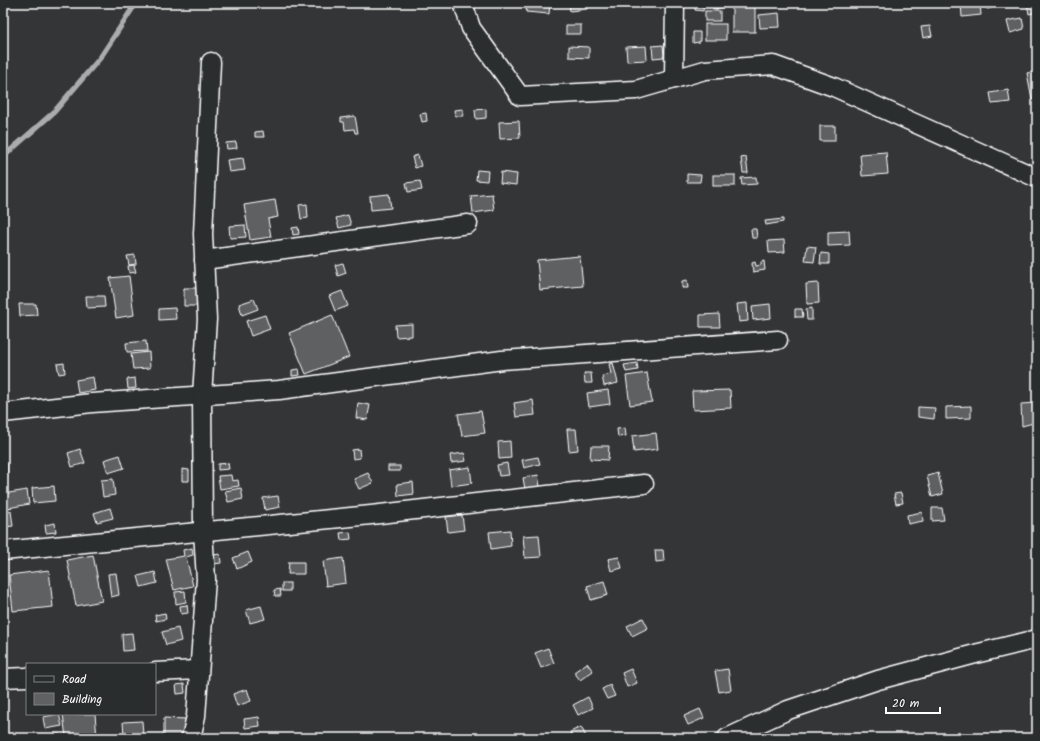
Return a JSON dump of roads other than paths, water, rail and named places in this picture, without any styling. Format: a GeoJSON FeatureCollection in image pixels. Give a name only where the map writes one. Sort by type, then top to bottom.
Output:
{"type":"FeatureCollection","features":[{"type":"Feature","properties":{"kind":"street"},"geometry":{"type":"LineString","coordinates":[[462,3],[471,28],[520,96],[636,90],[705,70],[772,65],[834,88],[1037,178]]}},
{"type":"Feature","properties":{"kind":"street"},"geometry":{"type":"LineString","coordinates":[[674,79],[675,3]]}},
{"type":"Feature","properties":{"kind":"street"},"geometry":{"type":"LineString","coordinates":[[191,738],[196,716],[198,670],[206,579],[202,531],[202,395],[207,319],[203,234],[211,62]]}},
{"type":"Feature","properties":{"kind":"street"},"geometry":{"type":"LineString","coordinates":[[204,260],[468,224]]}},
{"type":"Feature","properties":{"kind":"street"},"geometry":{"type":"LineString","coordinates":[[3,413],[92,403],[279,390],[502,360],[778,340]]}},
{"type":"Feature","properties":{"kind":"street"},"geometry":{"type":"LineString","coordinates":[[3,551],[371,515],[644,484]]}},
{"type":"Feature","properties":{"kind":"street"},"geometry":{"type":"LineString","coordinates":[[726,738],[788,710],[878,680],[979,652],[1037,639]]}},
{"type":"Feature","properties":{"kind":"street"},"geometry":{"type":"LineString","coordinates":[[156,672],[198,670]]}},
{"type":"Feature","properties":{"kind":"street"},"geometry":{"type":"LineString","coordinates":[[3,678],[26,677]]}},
{"type":"Feature","properties":{"kind":"waterway"},"geometry":{"type":"LineString","coordinates":[[3,157],[54,112],[100,58],[136,3]]}}]}
